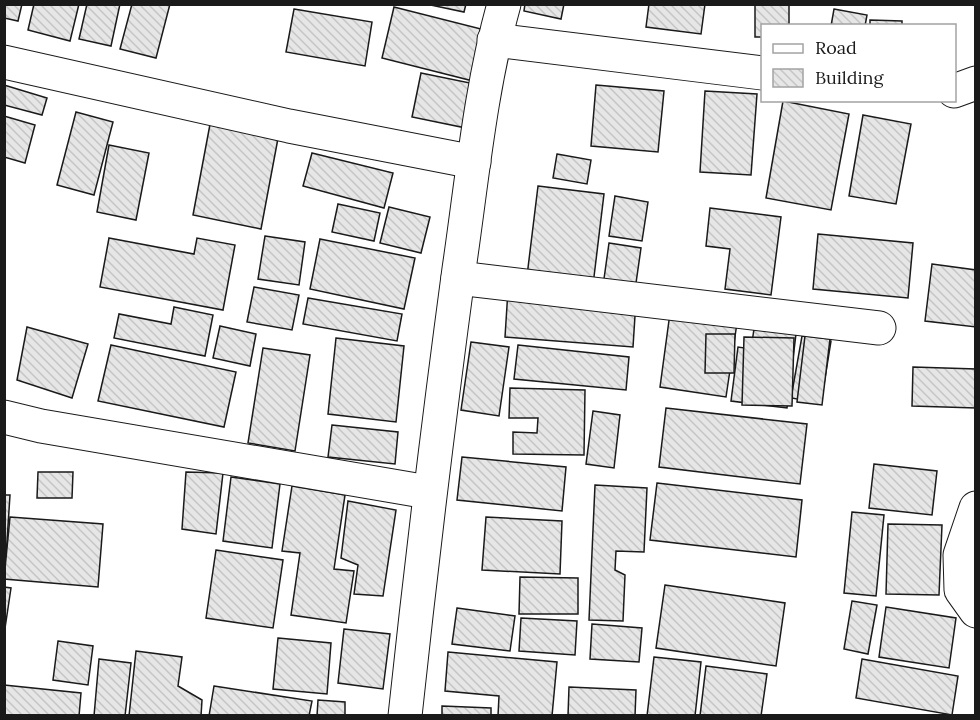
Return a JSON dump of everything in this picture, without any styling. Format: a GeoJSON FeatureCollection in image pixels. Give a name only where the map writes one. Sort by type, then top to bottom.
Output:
{"type":"FeatureCollection","features":[{"type":"Feature","properties":{"kind":"street"},"geometry":{"type":"LineString","coordinates":[[405,716],[428,492],[474,162],[494,40],[504,4]]}},
{"type":"Feature","properties":{"kind":"street"},"geometry":{"type":"LineString","coordinates":[[494,40],[761,73]]}},
{"type":"Feature","properties":{"kind":"street"},"geometry":{"type":"LineString","coordinates":[[4,62],[289,126],[474,162]]}},
{"type":"Feature","properties":{"kind":"street"},"geometry":{"type":"LineString","coordinates":[[956,91],[975,83]]}},
{"type":"Feature","properties":{"kind":"street"},"geometry":{"type":"LineString","coordinates":[[458,278],[879,328]]}},
{"type":"Feature","properties":{"kind":"street"},"geometry":{"type":"LineString","coordinates":[[4,417],[41,426],[428,492]]}},
{"type":"Feature","properties":{"kind":"street"},"geometry":{"type":"LineString","coordinates":[[975,508],[960,555],[961,590],[975,611]]}},
{"type":"Feature","properties":{"kind":"building"},"geometry":{"type":"Polygon","coordinates":[[[4,4],[22,4],[18,21],[4,18],[4,4]]]}},
{"type":"Feature","properties":{"kind":"building"},"geometry":{"type":"Polygon","coordinates":[[[34,4],[79,4],[70,41],[28,30],[34,4]]]}},
{"type":"Feature","properties":{"kind":"building"},"geometry":{"type":"Polygon","coordinates":[[[87,4],[120,4],[111,46],[79,39],[87,4]]]}},
{"type":"Feature","properties":{"kind":"building"},"geometry":{"type":"Polygon","coordinates":[[[132,4],[170,4],[156,58],[120,49],[132,4]]]}},
{"type":"Feature","properties":{"kind":"building"},"geometry":{"type":"Polygon","coordinates":[[[426,4],[466,4],[464,12],[426,4]]]}},
{"type":"Feature","properties":{"kind":"building"},"geometry":{"type":"Polygon","coordinates":[[[525,4],[564,4],[561,19],[524,11],[525,4]]]}},
{"type":"Feature","properties":{"kind":"building"},"geometry":{"type":"Polygon","coordinates":[[[649,4],[705,4],[701,34],[646,27],[649,4]]]}},
{"type":"Feature","properties":{"kind":"building"},"geometry":{"type":"Polygon","coordinates":[[[755,4],[789,4],[789,24],[761,24],[761,37],[755,37],[755,4]]]}},
{"type":"Feature","properties":{"kind":"building"},"geometry":{"type":"Polygon","coordinates":[[[394,7],[485,30],[473,81],[382,58],[394,7]]]}},
{"type":"Feature","properties":{"kind":"building"},"geometry":{"type":"Polygon","coordinates":[[[294,9],[372,22],[365,66],[286,52],[294,9]]]}},
{"type":"Feature","properties":{"kind":"building"},"geometry":{"type":"Polygon","coordinates":[[[834,9],[867,15],[865,24],[831,24],[834,9]]]}},
{"type":"Feature","properties":{"kind":"building"},"geometry":{"type":"Polygon","coordinates":[[[870,20],[902,21],[902,24],[870,24],[870,20]]]}},
{"type":"Feature","properties":{"kind":"building"},"geometry":{"type":"Polygon","coordinates":[[[421,73],[475,84],[466,128],[412,117],[421,73]]]}},
{"type":"Feature","properties":{"kind":"building"},"geometry":{"type":"Polygon","coordinates":[[[4,85],[47,98],[42,115],[4,105],[4,85]]]}},
{"type":"Feature","properties":{"kind":"building"},"geometry":{"type":"Polygon","coordinates":[[[596,85],[664,91],[658,152],[591,146],[596,85]]]}},
{"type":"Feature","properties":{"kind":"building"},"geometry":{"type":"Polygon","coordinates":[[[705,91],[757,94],[751,175],[700,172],[705,91]]]}},
{"type":"Feature","properties":{"kind":"building"},"geometry":{"type":"Polygon","coordinates":[[[783,102],[849,114],[831,210],[766,198],[783,102]]]}},
{"type":"Feature","properties":{"kind":"building"},"geometry":{"type":"Polygon","coordinates":[[[76,112],[113,122],[94,195],[57,185],[76,112]]]}},
{"type":"Feature","properties":{"kind":"building"},"geometry":{"type":"Polygon","coordinates":[[[863,115],[911,124],[896,204],[849,196],[863,115]]]}},
{"type":"Feature","properties":{"kind":"building"},"geometry":{"type":"Polygon","coordinates":[[[4,116],[35,125],[25,163],[4,157],[4,116]]]}},
{"type":"Feature","properties":{"kind":"building"},"geometry":{"type":"Polygon","coordinates":[[[211,119],[279,133],[261,229],[193,215],[211,119]]]}},
{"type":"Feature","properties":{"kind":"building"},"geometry":{"type":"Polygon","coordinates":[[[109,145],[149,153],[136,220],[97,212],[109,145]]]}},
{"type":"Feature","properties":{"kind":"building"},"geometry":{"type":"Polygon","coordinates":[[[312,153],[393,173],[384,208],[303,186],[312,153]]]}},
{"type":"Feature","properties":{"kind":"building"},"geometry":{"type":"Polygon","coordinates":[[[557,154],[591,160],[587,184],[553,178],[557,154]]]}},
{"type":"Feature","properties":{"kind":"building"},"geometry":{"type":"Polygon","coordinates":[[[538,186],[604,194],[593,285],[527,276],[538,186]]]}},
{"type":"Feature","properties":{"kind":"building"},"geometry":{"type":"Polygon","coordinates":[[[615,196],[648,202],[642,241],[609,236],[615,196]]]}},
{"type":"Feature","properties":{"kind":"building"},"geometry":{"type":"Polygon","coordinates":[[[338,204],[380,213],[374,241],[332,232],[338,204]]]}},
{"type":"Feature","properties":{"kind":"building"},"geometry":{"type":"Polygon","coordinates":[[[389,207],[430,217],[421,253],[380,243],[389,207]]]}},
{"type":"Feature","properties":{"kind":"building"},"geometry":{"type":"Polygon","coordinates":[[[710,208],[781,217],[771,295],[725,289],[730,249],[706,246],[710,208]]]}},
{"type":"Feature","properties":{"kind":"building"},"geometry":{"type":"Polygon","coordinates":[[[818,234],[913,243],[908,298],[813,289],[818,234]]]}},
{"type":"Feature","properties":{"kind":"building"},"geometry":{"type":"Polygon","coordinates":[[[265,236],[305,242],[299,285],[258,279],[265,236]]]}},
{"type":"Feature","properties":{"kind":"building"},"geometry":{"type":"Polygon","coordinates":[[[109,238],[194,254],[197,238],[235,245],[223,310],[100,287],[109,238]]]}},
{"type":"Feature","properties":{"kind":"building"},"geometry":{"type":"Polygon","coordinates":[[[320,239],[415,258],[404,309],[310,289],[320,239]]]}},
{"type":"Feature","properties":{"kind":"building"},"geometry":{"type":"Polygon","coordinates":[[[609,243],[641,248],[635,290],[603,286],[609,243]]]}},
{"type":"Feature","properties":{"kind":"building"},"geometry":{"type":"Polygon","coordinates":[[[932,264],[976,270],[976,327],[925,321],[932,264]]]}},
{"type":"Feature","properties":{"kind":"building"},"geometry":{"type":"Polygon","coordinates":[[[254,287],[299,295],[292,330],[247,322],[254,287]]]}},
{"type":"Feature","properties":{"kind":"building"},"geometry":{"type":"Polygon","coordinates":[[[508,290],[636,300],[633,347],[505,337],[508,290]]]}},
{"type":"Feature","properties":{"kind":"building"},"geometry":{"type":"Polygon","coordinates":[[[308,298],[402,314],[397,341],[303,324],[308,298]]]}},
{"type":"Feature","properties":{"kind":"building"},"geometry":{"type":"Polygon","coordinates":[[[174,307],[213,315],[205,356],[114,338],[119,314],[171,324],[174,307]]]}},
{"type":"Feature","properties":{"kind":"building"},"geometry":{"type":"Polygon","coordinates":[[[670,313],[737,323],[726,397],[660,387],[670,313]]]}},
{"type":"Feature","properties":{"kind":"building"},"geometry":{"type":"Polygon","coordinates":[[[220,326],[256,334],[250,366],[213,358],[220,326]]]}},
{"type":"Feature","properties":{"kind":"building"},"geometry":{"type":"Polygon","coordinates":[[[27,327],[88,344],[72,398],[17,380],[27,327]]]}},
{"type":"Feature","properties":{"kind":"building"},"geometry":{"type":"Polygon","coordinates":[[[754,329],[796,334],[787,408],[731,401],[738,347],[751,349],[754,329]]]}},
{"type":"Feature","properties":{"kind":"building"},"geometry":{"type":"Polygon","coordinates":[[[706,334],[735,334],[734,373],[705,373],[706,334]]]}},
{"type":"Feature","properties":{"kind":"building"},"geometry":{"type":"Polygon","coordinates":[[[802,336],[831,341],[821,403],[791,398],[802,336]]]}},
{"type":"Feature","properties":{"kind":"building"},"geometry":{"type":"Polygon","coordinates":[[[805,336],[830,339],[822,405],[797,402],[805,336]]]}},
{"type":"Feature","properties":{"kind":"building"},"geometry":{"type":"Polygon","coordinates":[[[744,337],[794,338],[792,406],[742,405],[744,337]]]}},
{"type":"Feature","properties":{"kind":"building"},"geometry":{"type":"Polygon","coordinates":[[[336,338],[404,346],[396,422],[328,414],[336,338]]]}},
{"type":"Feature","properties":{"kind":"building"},"geometry":{"type":"Polygon","coordinates":[[[471,342],[509,347],[499,416],[461,410],[471,342]]]}},
{"type":"Feature","properties":{"kind":"building"},"geometry":{"type":"Polygon","coordinates":[[[111,345],[236,372],[224,427],[98,401],[111,345]]]}},
{"type":"Feature","properties":{"kind":"building"},"geometry":{"type":"Polygon","coordinates":[[[518,345],[629,357],[626,390],[514,379],[518,345]]]}},
{"type":"Feature","properties":{"kind":"building"},"geometry":{"type":"Polygon","coordinates":[[[263,348],[310,355],[295,451],[248,443],[263,348]]]}},
{"type":"Feature","properties":{"kind":"building"},"geometry":{"type":"Polygon","coordinates":[[[913,367],[976,369],[976,408],[912,406],[913,367]]]}},
{"type":"Feature","properties":{"kind":"building"},"geometry":{"type":"Polygon","coordinates":[[[510,388],[585,390],[584,455],[513,454],[513,432],[537,433],[538,418],[509,418],[510,388]]]}},
{"type":"Feature","properties":{"kind":"building"},"geometry":{"type":"Polygon","coordinates":[[[666,408],[807,424],[800,484],[659,467],[666,408]]]}},
{"type":"Feature","properties":{"kind":"building"},"geometry":{"type":"Polygon","coordinates":[[[593,411],[620,415],[614,468],[586,464],[593,411]]]}},
{"type":"Feature","properties":{"kind":"building"},"geometry":{"type":"Polygon","coordinates":[[[332,425],[398,432],[395,464],[328,457],[332,425]]]}},
{"type":"Feature","properties":{"kind":"building"},"geometry":{"type":"Polygon","coordinates":[[[462,457],[566,467],[562,511],[457,500],[462,457]]]}},
{"type":"Feature","properties":{"kind":"building"},"geometry":{"type":"Polygon","coordinates":[[[874,464],[937,471],[932,515],[869,508],[874,464]]]}},
{"type":"Feature","properties":{"kind":"building"},"geometry":{"type":"Polygon","coordinates":[[[38,472],[73,472],[72,498],[37,498],[38,472]]]}},
{"type":"Feature","properties":{"kind":"building"},"geometry":{"type":"Polygon","coordinates":[[[186,472],[223,473],[216,534],[182,529],[186,472]]]}},
{"type":"Feature","properties":{"kind":"building"},"geometry":{"type":"Polygon","coordinates":[[[231,477],[280,484],[272,548],[223,541],[231,477]]]}},
{"type":"Feature","properties":{"kind":"building"},"geometry":{"type":"Polygon","coordinates":[[[657,483],[802,500],[796,557],[650,540],[657,483]]]}},
{"type":"Feature","properties":{"kind":"building"},"geometry":{"type":"Polygon","coordinates":[[[595,485],[647,488],[644,552],[616,551],[615,570],[625,575],[623,621],[589,620],[595,485]]]}},
{"type":"Feature","properties":{"kind":"building"},"geometry":{"type":"Polygon","coordinates":[[[292,486],[345,495],[334,569],[354,571],[346,623],[291,615],[300,553],[282,551],[292,486]]]}},
{"type":"Feature","properties":{"kind":"building"},"geometry":{"type":"Polygon","coordinates":[[[4,495],[10,495],[5,572],[4,572],[4,495]]]}},
{"type":"Feature","properties":{"kind":"building"},"geometry":{"type":"Polygon","coordinates":[[[348,501],[396,510],[383,596],[354,594],[358,565],[341,558],[348,501]]]}},
{"type":"Feature","properties":{"kind":"building"},"geometry":{"type":"Polygon","coordinates":[[[852,512],[884,515],[876,596],[844,593],[852,512]]]}},
{"type":"Feature","properties":{"kind":"building"},"geometry":{"type":"Polygon","coordinates":[[[10,517],[103,524],[98,587],[4,579],[10,517]]]}},
{"type":"Feature","properties":{"kind":"building"},"geometry":{"type":"Polygon","coordinates":[[[486,517],[562,521],[560,574],[482,570],[486,517]]]}},
{"type":"Feature","properties":{"kind":"building"},"geometry":{"type":"Polygon","coordinates":[[[888,524],[942,525],[939,595],[886,594],[888,524]]]}},
{"type":"Feature","properties":{"kind":"building"},"geometry":{"type":"Polygon","coordinates":[[[216,550],[283,560],[273,628],[206,618],[216,550]]]}},
{"type":"Feature","properties":{"kind":"building"},"geometry":{"type":"Polygon","coordinates":[[[520,577],[578,578],[578,614],[519,614],[520,577]]]}},
{"type":"Feature","properties":{"kind":"building"},"geometry":{"type":"Polygon","coordinates":[[[665,585],[785,603],[776,666],[656,648],[665,585]]]}},
{"type":"Feature","properties":{"kind":"building"},"geometry":{"type":"Polygon","coordinates":[[[4,587],[11,588],[4,635],[4,587]]]}},
{"type":"Feature","properties":{"kind":"building"},"geometry":{"type":"Polygon","coordinates":[[[852,601],[877,605],[868,654],[844,649],[852,601]]]}},
{"type":"Feature","properties":{"kind":"building"},"geometry":{"type":"Polygon","coordinates":[[[886,607],[956,618],[949,668],[879,657],[886,607]]]}},
{"type":"Feature","properties":{"kind":"building"},"geometry":{"type":"Polygon","coordinates":[[[457,608],[515,616],[510,651],[452,644],[457,608]]]}},
{"type":"Feature","properties":{"kind":"building"},"geometry":{"type":"Polygon","coordinates":[[[521,618],[577,621],[575,655],[519,651],[521,618]]]}},
{"type":"Feature","properties":{"kind":"building"},"geometry":{"type":"Polygon","coordinates":[[[592,624],[642,628],[639,662],[590,659],[592,624]]]}},
{"type":"Feature","properties":{"kind":"building"},"geometry":{"type":"Polygon","coordinates":[[[344,629],[390,634],[383,689],[338,683],[344,629]]]}},
{"type":"Feature","properties":{"kind":"building"},"geometry":{"type":"Polygon","coordinates":[[[278,638],[331,643],[327,694],[273,689],[278,638]]]}},
{"type":"Feature","properties":{"kind":"building"},"geometry":{"type":"Polygon","coordinates":[[[58,641],[93,646],[88,685],[53,680],[58,641]]]}},
{"type":"Feature","properties":{"kind":"building"},"geometry":{"type":"Polygon","coordinates":[[[136,651],[182,657],[178,686],[202,700],[201,716],[129,716],[136,651]]]}},
{"type":"Feature","properties":{"kind":"building"},"geometry":{"type":"Polygon","coordinates":[[[448,652],[557,662],[552,716],[498,716],[499,696],[445,691],[448,652]]]}},
{"type":"Feature","properties":{"kind":"building"},"geometry":{"type":"Polygon","coordinates":[[[654,657],[701,662],[695,716],[647,716],[654,657]]]}},
{"type":"Feature","properties":{"kind":"building"},"geometry":{"type":"Polygon","coordinates":[[[99,659],[131,663],[125,716],[94,716],[99,659]]]}},
{"type":"Feature","properties":{"kind":"building"},"geometry":{"type":"Polygon","coordinates":[[[862,659],[958,676],[952,715],[856,698],[862,659]]]}},
{"type":"Feature","properties":{"kind":"building"},"geometry":{"type":"Polygon","coordinates":[[[706,666],[767,674],[761,716],[700,716],[706,666]]]}},
{"type":"Feature","properties":{"kind":"building"},"geometry":{"type":"Polygon","coordinates":[[[4,685],[81,693],[79,716],[4,716],[4,685]]]}},
{"type":"Feature","properties":{"kind":"building"},"geometry":{"type":"Polygon","coordinates":[[[214,686],[312,701],[309,716],[209,716],[214,686]]]}},
{"type":"Feature","properties":{"kind":"building"},"geometry":{"type":"Polygon","coordinates":[[[569,687],[636,690],[635,716],[568,716],[569,687]]]}},
{"type":"Feature","properties":{"kind":"building"},"geometry":{"type":"Polygon","coordinates":[[[318,700],[345,702],[345,716],[317,716],[318,700]]]}},
{"type":"Feature","properties":{"kind":"building"},"geometry":{"type":"Polygon","coordinates":[[[442,706],[491,708],[491,716],[442,716],[442,706]]]}}]}
